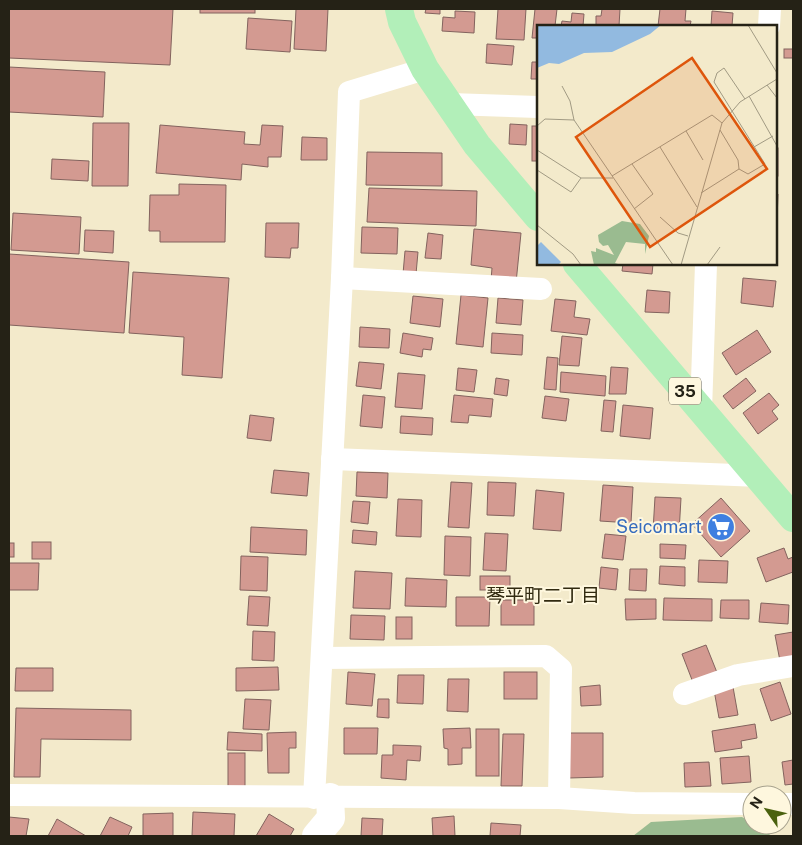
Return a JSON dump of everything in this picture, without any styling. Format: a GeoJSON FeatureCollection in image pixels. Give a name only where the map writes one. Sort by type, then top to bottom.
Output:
{"type":"FeatureCollection","features":[{"type":"Feature","properties":{"kind":"main road"},"geometry":{"type":"LineString","coordinates":[[399,9],[402,22],[425,69],[477,145],[537,216]]}},
{"type":"Feature","properties":{"kind":"main road","name":"35"},"geometry":{"type":"LineString","coordinates":[[579,265],[701,410],[760,476],[793,518]]}},
{"type":"Feature","properties":{"kind":"street"},"geometry":{"type":"LineString","coordinates":[[769,25],[770,9]]}},
{"type":"Feature","properties":{"kind":"street"},"geometry":{"type":"LineString","coordinates":[[316,836],[331,818],[322,797],[322,658],[342,278],[349,92],[425,69]]}},
{"type":"Feature","properties":{"kind":"street"},"geometry":{"type":"LineString","coordinates":[[450,104],[537,107]]}},
{"type":"Feature","properties":{"kind":"street"},"geometry":{"type":"LineString","coordinates":[[701,410],[706,265]]}},
{"type":"Feature","properties":{"kind":"street"},"geometry":{"type":"LineString","coordinates":[[342,278],[540,289]]}},
{"type":"Feature","properties":{"kind":"street"},"geometry":{"type":"LineString","coordinates":[[332,459],[760,476]]}},
{"type":"Feature","properties":{"kind":"street"},"geometry":{"type":"LineString","coordinates":[[322,658],[546,656],[561,669],[559,798]]}},
{"type":"Feature","properties":{"kind":"street"},"geometry":{"type":"LineString","coordinates":[[684,694],[738,675],[793,666]]}},
{"type":"Feature","properties":{"kind":"street"},"geometry":{"type":"LineString","coordinates":[[9,795],[559,798],[634,803],[742,804]]}},
{"type":"Feature","properties":{"kind":"green space"},"geometry":{"type":"Polygon","coordinates":[[[742,817],[742,835],[772,836],[633,836],[651,822],[742,817]]]}},
{"type":"Feature","properties":{"kind":"building"},"geometry":{"type":"Polygon","coordinates":[[[9,9],[173,9],[170,65],[9,58],[9,9]]]}},
{"type":"Feature","properties":{"kind":"building"},"geometry":{"type":"Polygon","coordinates":[[[200,9],[255,9],[255,13],[200,13],[200,9]]]}},
{"type":"Feature","properties":{"kind":"building"},"geometry":{"type":"Polygon","coordinates":[[[296,9],[328,9],[326,51],[294,49],[296,9]]]}},
{"type":"Feature","properties":{"kind":"building"},"geometry":{"type":"Polygon","coordinates":[[[426,9],[440,9],[440,14],[425,13],[426,9]]]}},
{"type":"Feature","properties":{"kind":"building"},"geometry":{"type":"Polygon","coordinates":[[[498,9],[526,9],[524,40],[496,39],[498,9]]]}},
{"type":"Feature","properties":{"kind":"building"},"geometry":{"type":"Polygon","coordinates":[[[535,9],[557,9],[555,25],[537,25],[537,38],[532,38],[535,9]]]}},
{"type":"Feature","properties":{"kind":"building"},"geometry":{"type":"Polygon","coordinates":[[[602,9],[620,9],[619,25],[596,25],[596,16],[601,16],[602,9]]]}},
{"type":"Feature","properties":{"kind":"building"},"geometry":{"type":"Polygon","coordinates":[[[660,9],[686,9],[685,21],[691,21],[690,25],[658,25],[660,9]]]}},
{"type":"Feature","properties":{"kind":"building"},"geometry":{"type":"Polygon","coordinates":[[[455,11],[475,12],[474,33],[442,31],[443,17],[455,18],[455,11]]]}},
{"type":"Feature","properties":{"kind":"building"},"geometry":{"type":"Polygon","coordinates":[[[712,11],[733,13],[732,25],[711,25],[712,11]]]}},
{"type":"Feature","properties":{"kind":"building"},"geometry":{"type":"Polygon","coordinates":[[[572,13],[584,14],[583,25],[561,25],[562,21],[571,22],[572,13]]]}},
{"type":"Feature","properties":{"kind":"building"},"geometry":{"type":"Polygon","coordinates":[[[248,18],[292,21],[290,52],[246,49],[248,18]]]}},
{"type":"Feature","properties":{"kind":"building"},"geometry":{"type":"Polygon","coordinates":[[[487,44],[514,46],[512,65],[486,63],[487,44]]]}},
{"type":"Feature","properties":{"kind":"building"},"geometry":{"type":"Polygon","coordinates":[[[784,49],[793,49],[793,58],[784,58],[784,49]]]}},
{"type":"Feature","properties":{"kind":"building"},"geometry":{"type":"Polygon","coordinates":[[[532,62],[537,62],[537,79],[531,79],[532,62]]]}},
{"type":"Feature","properties":{"kind":"building"},"geometry":{"type":"Polygon","coordinates":[[[9,67],[105,72],[103,117],[9,112],[9,67]]]}},
{"type":"Feature","properties":{"kind":"building"},"geometry":{"type":"Polygon","coordinates":[[[93,123],[129,123],[128,186],[92,186],[93,123]]]}},
{"type":"Feature","properties":{"kind":"building"},"geometry":{"type":"Polygon","coordinates":[[[510,124],[527,125],[526,145],[509,144],[510,124]]]}},
{"type":"Feature","properties":{"kind":"building"},"geometry":{"type":"Polygon","coordinates":[[[160,125],[245,132],[244,144],[260,145],[262,125],[283,126],[281,157],[268,157],[268,167],[242,164],[241,180],[156,173],[160,125]]]}},
{"type":"Feature","properties":{"kind":"building"},"geometry":{"type":"Polygon","coordinates":[[[532,126],[537,126],[537,161],[532,161],[532,126]]]}},
{"type":"Feature","properties":{"kind":"building"},"geometry":{"type":"Polygon","coordinates":[[[302,137],[327,138],[327,160],[301,160],[302,137]]]}},
{"type":"Feature","properties":{"kind":"building"},"geometry":{"type":"Polygon","coordinates":[[[777,148],[778,148],[777,176],[777,148]]]}},
{"type":"Feature","properties":{"kind":"building"},"geometry":{"type":"Polygon","coordinates":[[[367,152],[442,153],[442,186],[366,185],[367,152]]]}},
{"type":"Feature","properties":{"kind":"building"},"geometry":{"type":"Polygon","coordinates":[[[52,159],[89,161],[88,181],[51,179],[52,159]]]}},
{"type":"Feature","properties":{"kind":"building"},"geometry":{"type":"Polygon","coordinates":[[[179,184],[226,185],[225,242],[160,242],[160,231],[149,231],[150,195],[179,195],[179,184]]]}},
{"type":"Feature","properties":{"kind":"building"},"geometry":{"type":"Polygon","coordinates":[[[369,188],[477,191],[476,226],[367,222],[369,188]]]}},
{"type":"Feature","properties":{"kind":"building"},"geometry":{"type":"Polygon","coordinates":[[[13,213],[81,217],[79,254],[11,250],[13,213]]]}},
{"type":"Feature","properties":{"kind":"building"},"geometry":{"type":"Polygon","coordinates":[[[266,223],[299,223],[298,248],[291,248],[290,258],[265,257],[266,223]]]}},
{"type":"Feature","properties":{"kind":"building"},"geometry":{"type":"Polygon","coordinates":[[[362,227],[398,228],[397,254],[361,253],[362,227]]]}},
{"type":"Feature","properties":{"kind":"building"},"geometry":{"type":"Polygon","coordinates":[[[474,229],[521,233],[516,283],[491,280],[492,268],[471,265],[474,229]]]}},
{"type":"Feature","properties":{"kind":"building"},"geometry":{"type":"Polygon","coordinates":[[[85,230],[114,231],[113,253],[84,251],[85,230]]]}},
{"type":"Feature","properties":{"kind":"building"},"geometry":{"type":"Polygon","coordinates":[[[428,233],[443,235],[441,259],[425,258],[428,233]]]}},
{"type":"Feature","properties":{"kind":"building"},"geometry":{"type":"Polygon","coordinates":[[[405,251],[418,252],[416,274],[403,274],[405,251]]]}},
{"type":"Feature","properties":{"kind":"building"},"geometry":{"type":"Polygon","coordinates":[[[9,254],[129,262],[124,333],[9,325],[9,254]]]}},
{"type":"Feature","properties":{"kind":"building"},"geometry":{"type":"Polygon","coordinates":[[[623,265],[653,265],[652,274],[622,271],[623,265]]]}},
{"type":"Feature","properties":{"kind":"building"},"geometry":{"type":"Polygon","coordinates":[[[133,272],[229,278],[222,378],[182,375],[184,337],[129,333],[133,272]]]}},
{"type":"Feature","properties":{"kind":"building"},"geometry":{"type":"Polygon","coordinates":[[[743,278],[776,281],[773,307],[741,303],[743,278]]]}},
{"type":"Feature","properties":{"kind":"building"},"geometry":{"type":"Polygon","coordinates":[[[647,290],[670,292],[669,313],[645,312],[647,290]]]}},
{"type":"Feature","properties":{"kind":"building"},"geometry":{"type":"Polygon","coordinates":[[[461,295],[488,298],[483,347],[456,344],[461,295]]]}},
{"type":"Feature","properties":{"kind":"building"},"geometry":{"type":"Polygon","coordinates":[[[413,296],[443,299],[440,327],[410,323],[413,296]]]}},
{"type":"Feature","properties":{"kind":"building"},"geometry":{"type":"Polygon","coordinates":[[[498,298],[523,300],[521,325],[496,323],[498,298]]]}},
{"type":"Feature","properties":{"kind":"building"},"geometry":{"type":"Polygon","coordinates":[[[555,299],[576,301],[574,317],[590,319],[587,335],[551,331],[555,299]]]}},
{"type":"Feature","properties":{"kind":"building"},"geometry":{"type":"Polygon","coordinates":[[[360,327],[390,329],[389,348],[359,347],[360,327]]]}},
{"type":"Feature","properties":{"kind":"building"},"geometry":{"type":"Polygon","coordinates":[[[757,330],[771,352],[736,375],[722,353],[757,330]]]}},
{"type":"Feature","properties":{"kind":"building"},"geometry":{"type":"Polygon","coordinates":[[[403,333],[433,338],[431,350],[423,349],[422,357],[400,353],[403,333]]]}},
{"type":"Feature","properties":{"kind":"building"},"geometry":{"type":"Polygon","coordinates":[[[492,333],[523,335],[522,355],[491,353],[492,333]]]}},
{"type":"Feature","properties":{"kind":"building"},"geometry":{"type":"Polygon","coordinates":[[[562,336],[582,338],[579,366],[559,365],[562,336]]]}},
{"type":"Feature","properties":{"kind":"building"},"geometry":{"type":"Polygon","coordinates":[[[547,357],[558,358],[556,390],[544,389],[547,357]]]}},
{"type":"Feature","properties":{"kind":"building"},"geometry":{"type":"Polygon","coordinates":[[[359,362],[384,364],[381,389],[356,386],[359,362]]]}},
{"type":"Feature","properties":{"kind":"building"},"geometry":{"type":"Polygon","coordinates":[[[611,367],[628,368],[626,394],[609,394],[611,367]]]}},
{"type":"Feature","properties":{"kind":"building"},"geometry":{"type":"Polygon","coordinates":[[[458,368],[477,370],[474,392],[456,390],[458,368]]]}},
{"type":"Feature","properties":{"kind":"building"},"geometry":{"type":"Polygon","coordinates":[[[561,372],[606,376],[605,396],[560,392],[561,372]]]}},
{"type":"Feature","properties":{"kind":"building"},"geometry":{"type":"Polygon","coordinates":[[[398,373],[425,375],[422,409],[395,407],[398,373]]]}},
{"type":"Feature","properties":{"kind":"building"},"geometry":{"type":"Polygon","coordinates":[[[496,378],[509,380],[507,396],[494,394],[496,378]]]}},
{"type":"Feature","properties":{"kind":"building"},"geometry":{"type":"Polygon","coordinates":[[[746,378],[756,391],[733,409],[723,396],[746,378]]]}},
{"type":"Feature","properties":{"kind":"building"},"geometry":{"type":"Polygon","coordinates":[[[769,393],[779,405],[772,411],[778,419],[758,434],[743,413],[769,393]]]}},
{"type":"Feature","properties":{"kind":"building"},"geometry":{"type":"Polygon","coordinates":[[[363,395],[385,397],[382,428],[360,426],[363,395]]]}},
{"type":"Feature","properties":{"kind":"building"},"geometry":{"type":"Polygon","coordinates":[[[454,395],[493,399],[491,417],[469,415],[468,423],[451,422],[454,395]]]}},
{"type":"Feature","properties":{"kind":"building"},"geometry":{"type":"Polygon","coordinates":[[[545,396],[569,399],[566,421],[542,418],[545,396]]]}},
{"type":"Feature","properties":{"kind":"building"},"geometry":{"type":"Polygon","coordinates":[[[604,400],[616,401],[613,432],[601,431],[604,400]]]}},
{"type":"Feature","properties":{"kind":"building"},"geometry":{"type":"Polygon","coordinates":[[[623,405],[653,408],[650,439],[620,436],[623,405]]]}},
{"type":"Feature","properties":{"kind":"building"},"geometry":{"type":"Polygon","coordinates":[[[250,415],[274,418],[271,441],[247,438],[250,415]]]}},
{"type":"Feature","properties":{"kind":"building"},"geometry":{"type":"Polygon","coordinates":[[[401,416],[433,418],[432,435],[400,433],[401,416]]]}},
{"type":"Feature","properties":{"kind":"building"},"geometry":{"type":"Polygon","coordinates":[[[274,470],[309,473],[307,496],[271,493],[274,470]]]}},
{"type":"Feature","properties":{"kind":"building"},"geometry":{"type":"Polygon","coordinates":[[[357,472],[388,473],[387,498],[356,496],[357,472]]]}},
{"type":"Feature","properties":{"kind":"building"},"geometry":{"type":"Polygon","coordinates":[[[451,482],[472,483],[469,528],[448,527],[451,482]]]}},
{"type":"Feature","properties":{"kind":"building"},"geometry":{"type":"Polygon","coordinates":[[[488,482],[516,483],[514,516],[487,515],[488,482]]]}},
{"type":"Feature","properties":{"kind":"building"},"geometry":{"type":"Polygon","coordinates":[[[603,485],[633,487],[631,523],[600,521],[603,485]]]}},
{"type":"Feature","properties":{"kind":"building"},"geometry":{"type":"Polygon","coordinates":[[[536,490],[564,493],[561,531],[533,529],[536,490]]]}},
{"type":"Feature","properties":{"kind":"building"},"geometry":{"type":"Polygon","coordinates":[[[655,497],[681,498],[679,533],[653,531],[655,497]]]}},
{"type":"Feature","properties":{"kind":"building","name":"Seicomart"},"geometry":{"type":"Polygon","coordinates":[[[721,498],[750,531],[721,557],[692,524],[721,498]]]}},
{"type":"Feature","properties":{"kind":"building"},"geometry":{"type":"Polygon","coordinates":[[[398,499],[422,500],[421,537],[396,536],[398,499]]]}},
{"type":"Feature","properties":{"kind":"building"},"geometry":{"type":"Polygon","coordinates":[[[353,501],[370,502],[368,524],[351,522],[353,501]]]}},
{"type":"Feature","properties":{"kind":"building"},"geometry":{"type":"Polygon","coordinates":[[[251,527],[307,530],[306,555],[250,552],[251,527]]]}},
{"type":"Feature","properties":{"kind":"building"},"geometry":{"type":"Polygon","coordinates":[[[353,530],[377,532],[376,545],[352,543],[353,530]]]}},
{"type":"Feature","properties":{"kind":"building"},"geometry":{"type":"Polygon","coordinates":[[[485,533],[508,534],[506,571],[483,570],[485,533]]]}},
{"type":"Feature","properties":{"kind":"building"},"geometry":{"type":"Polygon","coordinates":[[[605,534],[626,536],[623,560],[602,558],[605,534]]]}},
{"type":"Feature","properties":{"kind":"building"},"geometry":{"type":"Polygon","coordinates":[[[445,536],[471,537],[470,576],[444,575],[445,536]]]}},
{"type":"Feature","properties":{"kind":"building"},"geometry":{"type":"Polygon","coordinates":[[[32,542],[51,542],[51,559],[32,559],[32,542]]]}},
{"type":"Feature","properties":{"kind":"building"},"geometry":{"type":"Polygon","coordinates":[[[9,543],[14,543],[14,557],[9,557],[9,543]]]}},
{"type":"Feature","properties":{"kind":"building"},"geometry":{"type":"Polygon","coordinates":[[[660,544],[686,545],[685,559],[660,558],[660,544]]]}},
{"type":"Feature","properties":{"kind":"building"},"geometry":{"type":"Polygon","coordinates":[[[784,548],[788,559],[793,557],[793,572],[766,582],[757,558],[784,548]]]}},
{"type":"Feature","properties":{"kind":"building"},"geometry":{"type":"Polygon","coordinates":[[[241,556],[268,557],[267,591],[240,590],[241,556]]]}},
{"type":"Feature","properties":{"kind":"building"},"geometry":{"type":"Polygon","coordinates":[[[699,560],[728,561],[727,583],[698,582],[699,560]]]}},
{"type":"Feature","properties":{"kind":"building"},"geometry":{"type":"Polygon","coordinates":[[[9,563],[39,563],[38,590],[9,590],[9,563]]]}},
{"type":"Feature","properties":{"kind":"building"},"geometry":{"type":"Polygon","coordinates":[[[660,566],[685,567],[685,586],[659,584],[660,566]]]}},
{"type":"Feature","properties":{"kind":"building"},"geometry":{"type":"Polygon","coordinates":[[[601,567],[618,569],[616,590],[599,588],[601,567]]]}},
{"type":"Feature","properties":{"kind":"building"},"geometry":{"type":"Polygon","coordinates":[[[630,569],[647,569],[646,591],[629,590],[630,569]]]}},
{"type":"Feature","properties":{"kind":"building"},"geometry":{"type":"Polygon","coordinates":[[[355,571],[392,573],[390,609],[353,608],[355,571]]]}},
{"type":"Feature","properties":{"kind":"building"},"geometry":{"type":"Polygon","coordinates":[[[480,576],[510,576],[510,590],[480,590],[480,576]]]}},
{"type":"Feature","properties":{"kind":"building"},"geometry":{"type":"Polygon","coordinates":[[[406,578],[447,580],[446,607],[405,606],[406,578]]]}},
{"type":"Feature","properties":{"kind":"building"},"geometry":{"type":"Polygon","coordinates":[[[249,596],[270,597],[268,626],[247,625],[249,596]]]}},
{"type":"Feature","properties":{"kind":"building"},"geometry":{"type":"Polygon","coordinates":[[[456,597],[490,597],[489,626],[456,626],[456,597]]]}},
{"type":"Feature","properties":{"kind":"building"},"geometry":{"type":"Polygon","coordinates":[[[664,598],[712,599],[712,621],[663,620],[664,598]]]}},
{"type":"Feature","properties":{"kind":"building"},"geometry":{"type":"Polygon","coordinates":[[[625,599],[656,599],[656,619],[626,620],[625,599]]]}},
{"type":"Feature","properties":{"kind":"building"},"geometry":{"type":"Polygon","coordinates":[[[501,600],[534,600],[534,625],[501,625],[501,600]]]}},
{"type":"Feature","properties":{"kind":"building"},"geometry":{"type":"Polygon","coordinates":[[[721,600],[749,600],[749,619],[720,618],[721,600]]]}},
{"type":"Feature","properties":{"kind":"building"},"geometry":{"type":"Polygon","coordinates":[[[761,603],[789,605],[788,624],[759,622],[761,603]]]}},
{"type":"Feature","properties":{"kind":"building"},"geometry":{"type":"Polygon","coordinates":[[[351,615],[385,616],[384,640],[350,639],[351,615]]]}},
{"type":"Feature","properties":{"kind":"building"},"geometry":{"type":"Polygon","coordinates":[[[396,617],[412,617],[412,639],[396,639],[396,617]]]}},
{"type":"Feature","properties":{"kind":"building"},"geometry":{"type":"Polygon","coordinates":[[[253,631],[275,632],[274,661],[252,660],[253,631]]]}},
{"type":"Feature","properties":{"kind":"building"},"geometry":{"type":"Polygon","coordinates":[[[793,632],[793,658],[780,661],[775,635],[793,632]]]}},
{"type":"Feature","properties":{"kind":"building"},"geometry":{"type":"Polygon","coordinates":[[[706,645],[718,675],[694,685],[682,654],[706,645]]]}},
{"type":"Feature","properties":{"kind":"building"},"geometry":{"type":"Polygon","coordinates":[[[278,667],[279,690],[236,691],[236,668],[278,667]]]}},
{"type":"Feature","properties":{"kind":"building"},"geometry":{"type":"Polygon","coordinates":[[[16,668],[53,668],[53,691],[15,691],[16,668]]]}},
{"type":"Feature","properties":{"kind":"building"},"geometry":{"type":"Polygon","coordinates":[[[348,672],[375,674],[372,706],[346,704],[348,672]]]}},
{"type":"Feature","properties":{"kind":"building"},"geometry":{"type":"Polygon","coordinates":[[[504,672],[537,672],[537,699],[504,699],[504,672]]]}},
{"type":"Feature","properties":{"kind":"building"},"geometry":{"type":"Polygon","coordinates":[[[398,675],[424,675],[423,704],[397,703],[398,675]]]}},
{"type":"Feature","properties":{"kind":"building"},"geometry":{"type":"Polygon","coordinates":[[[448,679],[469,679],[468,712],[447,711],[448,679]]]}},
{"type":"Feature","properties":{"kind":"building"},"geometry":{"type":"Polygon","coordinates":[[[780,682],[791,714],[771,721],[760,689],[780,682]]]}},
{"type":"Feature","properties":{"kind":"building"},"geometry":{"type":"Polygon","coordinates":[[[600,685],[601,705],[581,706],[580,687],[600,685]]]}},
{"type":"Feature","properties":{"kind":"building"},"geometry":{"type":"Polygon","coordinates":[[[733,687],[738,715],[719,718],[714,690],[733,687]]]}},
{"type":"Feature","properties":{"kind":"building"},"geometry":{"type":"Polygon","coordinates":[[[245,699],[271,700],[269,730],[243,729],[245,699]]]}},
{"type":"Feature","properties":{"kind":"building"},"geometry":{"type":"Polygon","coordinates":[[[378,699],[389,699],[389,718],[377,717],[378,699]]]}},
{"type":"Feature","properties":{"kind":"building"},"geometry":{"type":"Polygon","coordinates":[[[16,708],[131,710],[131,740],[41,739],[40,777],[14,777],[16,708]]]}},
{"type":"Feature","properties":{"kind":"building"},"geometry":{"type":"Polygon","coordinates":[[[755,724],[757,738],[741,741],[742,748],[715,752],[712,731],[755,724]]]}},
{"type":"Feature","properties":{"kind":"building"},"geometry":{"type":"Polygon","coordinates":[[[344,728],[378,728],[377,754],[344,754],[344,728]]]}},
{"type":"Feature","properties":{"kind":"building"},"geometry":{"type":"Polygon","coordinates":[[[470,728],[471,748],[462,748],[462,764],[448,765],[448,749],[444,748],[443,729],[470,728]]]}},
{"type":"Feature","properties":{"kind":"building"},"geometry":{"type":"Polygon","coordinates":[[[476,729],[499,729],[499,776],[476,776],[476,729]]]}},
{"type":"Feature","properties":{"kind":"building"},"geometry":{"type":"Polygon","coordinates":[[[228,732],[262,734],[262,751],[227,750],[228,732]]]}},
{"type":"Feature","properties":{"kind":"building"},"geometry":{"type":"Polygon","coordinates":[[[296,732],[296,748],[289,748],[289,773],[268,773],[267,733],[296,732]]]}},
{"type":"Feature","properties":{"kind":"building"},"geometry":{"type":"Polygon","coordinates":[[[568,733],[603,733],[603,777],[569,778],[568,733]]]}},
{"type":"Feature","properties":{"kind":"building"},"geometry":{"type":"Polygon","coordinates":[[[503,734],[524,734],[522,786],[501,786],[503,734]]]}},
{"type":"Feature","properties":{"kind":"building"},"geometry":{"type":"Polygon","coordinates":[[[393,745],[421,746],[420,761],[407,760],[406,780],[381,778],[382,755],[393,755],[393,745]]]}},
{"type":"Feature","properties":{"kind":"building"},"geometry":{"type":"Polygon","coordinates":[[[228,753],[245,753],[245,787],[228,787],[228,753]]]}},
{"type":"Feature","properties":{"kind":"building"},"geometry":{"type":"Polygon","coordinates":[[[749,756],[751,782],[722,784],[720,758],[749,756]]]}},
{"type":"Feature","properties":{"kind":"building"},"geometry":{"type":"Polygon","coordinates":[[[793,760],[793,784],[785,785],[782,762],[793,760]]]}},
{"type":"Feature","properties":{"kind":"building"},"geometry":{"type":"Polygon","coordinates":[[[709,762],[711,786],[685,787],[684,763],[709,762]]]}},
{"type":"Feature","properties":{"kind":"building"},"geometry":{"type":"Polygon","coordinates":[[[193,812],[235,814],[234,836],[192,836],[193,812]]]}},
{"type":"Feature","properties":{"kind":"building"},"geometry":{"type":"Polygon","coordinates":[[[173,813],[173,836],[143,836],[143,814],[173,813]]]}},
{"type":"Feature","properties":{"kind":"building"},"geometry":{"type":"Polygon","coordinates":[[[269,814],[294,829],[290,836],[256,836],[269,814]]]}},
{"type":"Feature","properties":{"kind":"building"},"geometry":{"type":"Polygon","coordinates":[[[454,816],[455,836],[433,836],[432,818],[454,816]]]}},
{"type":"Feature","properties":{"kind":"building"},"geometry":{"type":"Polygon","coordinates":[[[9,817],[29,819],[26,836],[9,836],[9,817]]]}},
{"type":"Feature","properties":{"kind":"building"},"geometry":{"type":"Polygon","coordinates":[[[110,817],[132,827],[128,836],[100,836],[110,817]]]}},
{"type":"Feature","properties":{"kind":"building"},"geometry":{"type":"Polygon","coordinates":[[[362,818],[383,819],[382,836],[361,836],[362,818]]]}},
{"type":"Feature","properties":{"kind":"building"},"geometry":{"type":"Polygon","coordinates":[[[57,819],[86,836],[48,836],[57,819]]]}},
{"type":"Feature","properties":{"kind":"building"},"geometry":{"type":"Polygon","coordinates":[[[491,823],[521,825],[520,836],[490,836],[491,823]]]}},
{"type":"Feature","properties":{"kind":"place","name":"Seicomart"},"geometry":{"type":"Point","coordinates":[721,527]}},
{"type":"Feature","properties":{"kind":"district","name":"琴平町二丁目"},"geometry":{"type":"Point","coordinates":[543,595]}}]}
